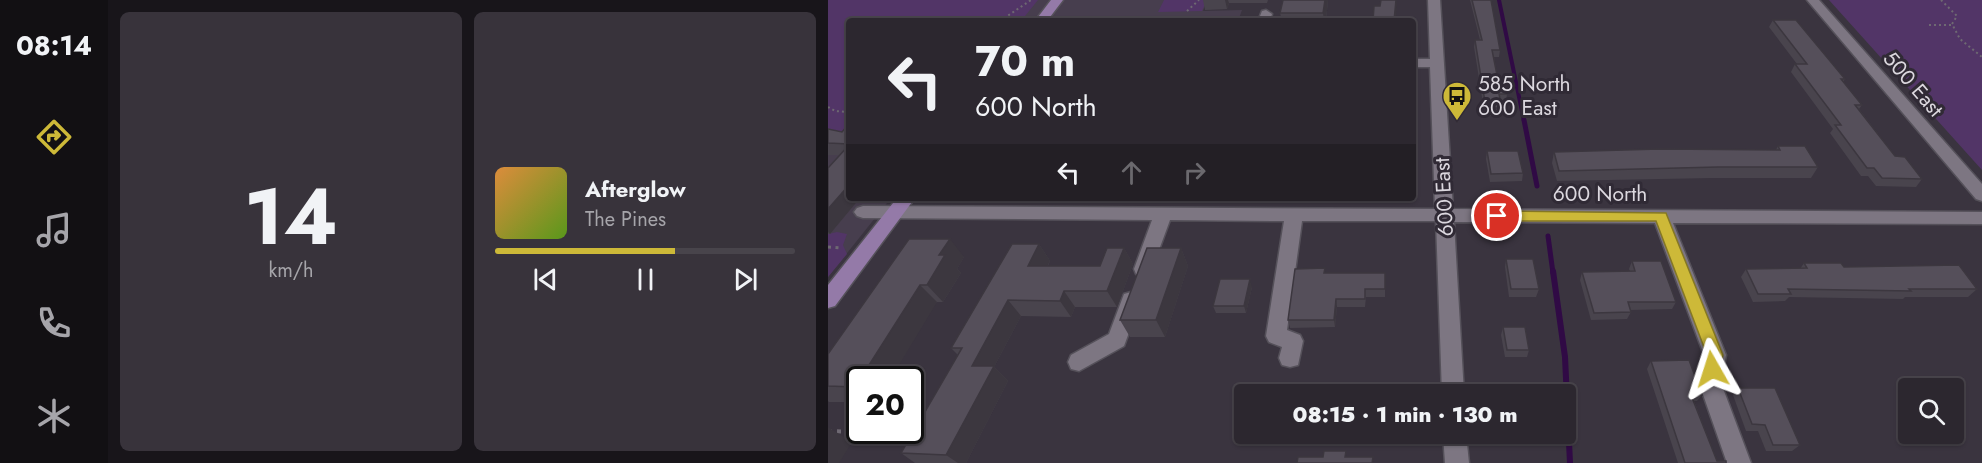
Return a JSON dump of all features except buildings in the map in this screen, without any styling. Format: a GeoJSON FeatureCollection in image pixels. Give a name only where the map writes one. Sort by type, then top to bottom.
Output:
{"type":"FeatureCollection","features":[{"type":"Feature","properties":{"kind":"main road"},"geometry":{"type":"LineString","coordinates":[[1043,18],[1057,0]]}},
{"type":"Feature","properties":{"kind":"main road"},"geometry":{"type":"LineString","coordinates":[[828,300],[904,201]]}},
{"type":"Feature","properties":{"kind":"street","name":"600 East"},"geometry":{"type":"LineString","coordinates":[[1434,0],[1453,384]]}},
{"type":"Feature","properties":{"kind":"street","name":"500 East"},"geometry":{"type":"LineString","coordinates":[[1813,0],[1982,195]]}},
{"type":"Feature","properties":{"kind":"street"},"geometry":{"type":"LineString","coordinates":[[1416,63],[1437,63]]}},
{"type":"Feature","properties":{"kind":"street","name":"600 North"},"geometry":{"type":"LineString","coordinates":[[868,205],[895,213],[1173,209],[1294,215],[1982,218]]}},
{"type":"Feature","properties":{"kind":"street"},"geometry":{"type":"LineString","coordinates":[[1080,362],[1117,340],[1173,209]]}},
{"type":"Feature","properties":{"kind":"street"},"geometry":{"type":"LineString","coordinates":[[1290,358],[1293,341],[1276,336],[1294,215]]}},
{"type":"Feature","properties":{"kind":"street"},"geometry":{"type":"LineString","coordinates":[[1661,216],[1715,355],[1710,383],[1739,463]]}},
{"type":"Feature","properties":{"kind":"street"},"geometry":{"type":"LineString","coordinates":[[1456,444],[1457,463]]}},
{"type":"Feature","properties":{"kind":"path"},"geometry":{"type":"LineString","coordinates":[[1004,18],[1031,0]]}},
{"type":"Feature","properties":{"kind":"path"},"geometry":{"type":"LineString","coordinates":[[1187,11],[1199,0]]}},
{"type":"Feature","properties":{"kind":"path"},"geometry":{"type":"LineString","coordinates":[[1941,0],[1957,16],[1952,26]]}},
{"type":"Feature","properties":{"kind":"path"},"geometry":{"type":"LineString","coordinates":[[1929,25],[1952,26]]}},
{"type":"Feature","properties":{"kind":"path"},"geometry":{"type":"LineString","coordinates":[[1952,26],[1963,44],[1982,57]]}},
{"type":"Feature","properties":{"kind":"path"},"geometry":{"type":"LineString","coordinates":[[828,107],[846,112]]}},
{"type":"Feature","properties":{"kind":"path"},"geometry":{"type":"LineString","coordinates":[[828,247],[842,248]]}},
{"type":"Feature","properties":{"kind":"path"},"geometry":{"type":"LineString","coordinates":[[828,431],[846,432]]}},
{"type":"Feature","properties":{"kind":"shaded area"},"geometry":{"type":"Polygon","coordinates":[[[828,0],[1207,0],[1203,11],[1242,10],[1239,18],[846,18],[846,201],[889,201],[828,277],[828,0]]]}},
{"type":"Feature","properties":{"kind":"shaded area"},"geometry":{"type":"Polygon","coordinates":[[[828,0],[1038,0],[1023,18],[846,18],[846,134],[828,134],[828,0]]]}},
{"type":"Feature","properties":{"kind":"shaded area"},"geometry":{"type":"Polygon","coordinates":[[[1164,0],[1207,0],[1202,11],[1158,12],[1164,0]]]}},
{"type":"Feature","properties":{"kind":"shaded area"},"geometry":{"type":"Polygon","coordinates":[[[1829,0],[1982,0],[1982,170],[1829,0]]]}},
{"type":"Feature","properties":{"kind":"shaded area"},"geometry":{"type":"Polygon","coordinates":[[[837,232],[847,234],[843,245],[847,254],[828,277],[828,234],[837,232]]]}},
{"type":"Feature","properties":{"kind":"waterway"},"geometry":{"type":"LineString","coordinates":[[1499,0],[1524,121]]}},
{"type":"Feature","properties":{"kind":"waterway"},"geometry":{"type":"LineString","coordinates":[[1524,120],[1537,186]]}},
{"type":"Feature","properties":{"kind":"waterway"},"geometry":{"type":"LineString","coordinates":[[1548,236],[1553,273]]}},
{"type":"Feature","properties":{"kind":"waterway"},"geometry":{"type":"LineString","coordinates":[[1553,271],[1565,357],[1570,463]]}},
{"type":"Feature","properties":{"kind":"place","name":"585 North 600 East"},"geometry":{"type":"Point","coordinates":[1457,122]}},
{"type":"Feature","properties":{"kind":"route"},"geometry":{"type":"LineString","coordinates":[[1497,216],[1661,216],[1715,355],[1712,369]]}}]}
